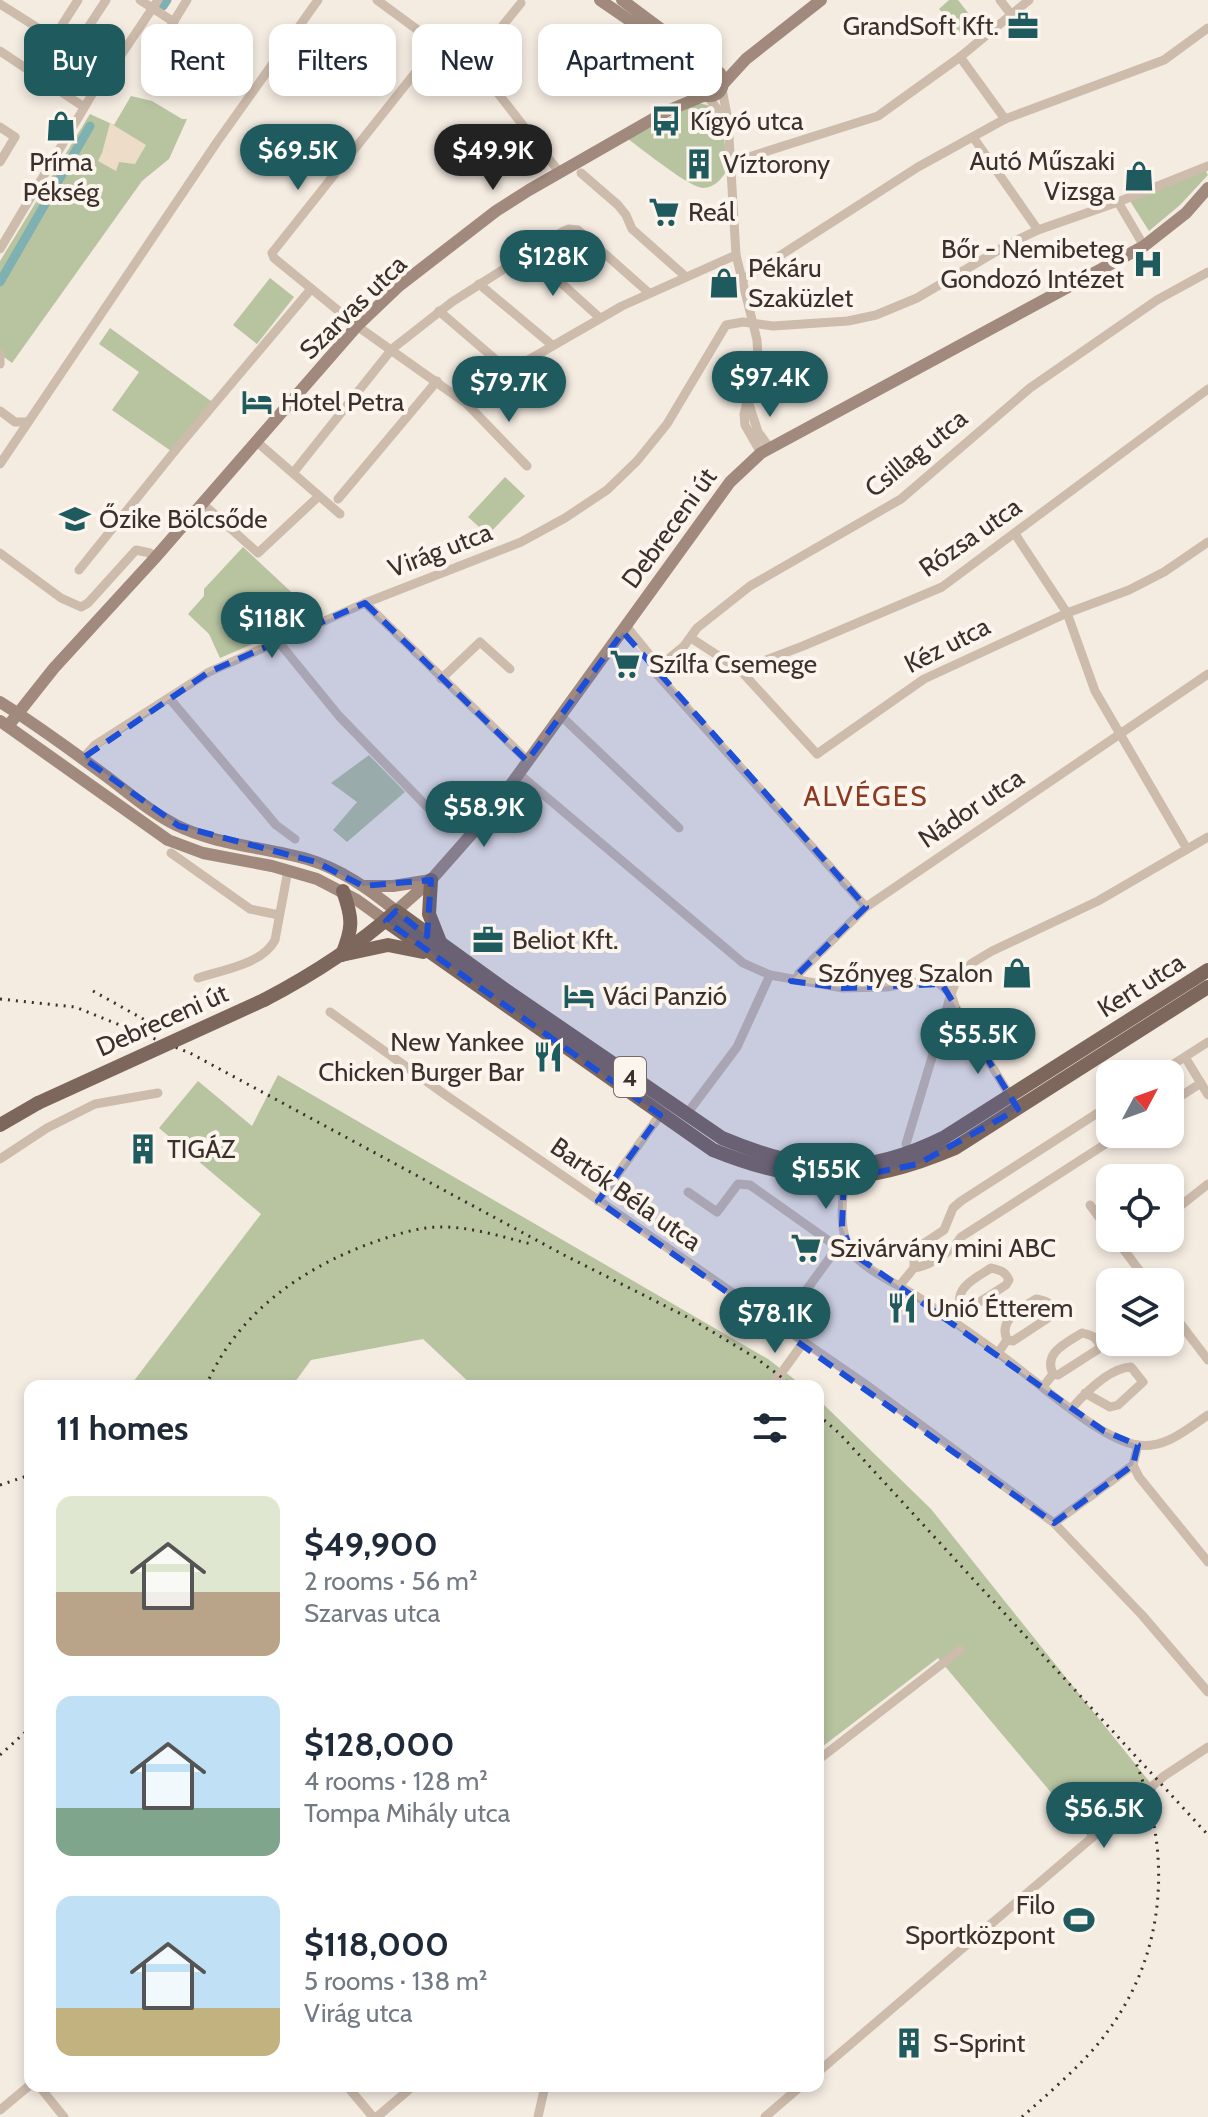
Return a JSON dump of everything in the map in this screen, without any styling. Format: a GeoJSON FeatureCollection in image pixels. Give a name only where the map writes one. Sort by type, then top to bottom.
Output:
{"type":"FeatureCollection","features":[{"type":"Feature","properties":{"kind":"main road"},"geometry":{"type":"LineString","coordinates":[[431,880],[429,914],[437,950]]}},
{"type":"Feature","properties":{"kind":"main road"},"geometry":{"type":"LineString","coordinates":[[342,955],[352,931],[351,915],[343,891]]}},
{"type":"Feature","properties":{"kind":"main road","name":"4"},"geometry":{"type":"LineString","coordinates":[[391,916],[660,1115],[713,1150],[751,1165],[793,1176],[845,1172]]}},
{"type":"Feature","properties":{"kind":"main road","name":"Debreceni út"},"geometry":{"type":"LineString","coordinates":[[0,1125],[38,1103],[312,975],[391,916]]}},
{"type":"Feature","properties":{"kind":"main road","name":"Debreceni út"},"geometry":{"type":"LineString","coordinates":[[342,955],[388,945],[437,950]]}},
{"type":"Feature","properties":{"kind":"main road","name":"4"},"geometry":{"type":"LineString","coordinates":[[437,950],[722,1138],[762,1155],[845,1172]]}},
{"type":"Feature","properties":{"kind":"main road","name":"Kert utca"},"geometry":{"type":"LineString","coordinates":[[1014,1103],[1208,970]]}},
{"type":"Feature","properties":{"kind":"main road","name":"Kert utca"},"geometry":{"type":"LineString","coordinates":[[845,1172],[912,1154],[1014,1103],[1208,987]]}},
{"type":"Feature","properties":{"kind":"street"},"geometry":{"type":"LineString","coordinates":[[63,24],[78,0]]}},
{"type":"Feature","properties":{"kind":"street"},"geometry":{"type":"LineString","coordinates":[[90,24],[106,0]]}},
{"type":"Feature","properties":{"kind":"street"},"geometry":{"type":"LineString","coordinates":[[140,0],[156,4],[174,22],[187,0]]}},
{"type":"Feature","properties":{"kind":"street"},"geometry":{"type":"LineString","coordinates":[[0,464],[201,165],[318,0]]}},
{"type":"Feature","properties":{"kind":"street"},"geometry":{"type":"LineString","coordinates":[[377,0],[412,25]]}},
{"type":"Feature","properties":{"kind":"street"},"geometry":{"type":"LineString","coordinates":[[600,0],[635,24]]}},
{"type":"Feature","properties":{"kind":"street"},"geometry":{"type":"LineString","coordinates":[[622,0],[652,24]]}},
{"type":"Feature","properties":{"kind":"street"},"geometry":{"type":"LineString","coordinates":[[722,75],[821,0]]}},
{"type":"Feature","properties":{"kind":"street"},"geometry":{"type":"LineString","coordinates":[[1000,0],[1010,13]]}},
{"type":"Feature","properties":{"kind":"street"},"geometry":{"type":"LineString","coordinates":[[730,163],[878,116],[960,57],[1029,0]]}},
{"type":"Feature","properties":{"kind":"street"},"geometry":{"type":"LineString","coordinates":[[504,24],[521,3]]}},
{"type":"Feature","properties":{"kind":"street"},"geometry":{"type":"LineString","coordinates":[[0,4],[33,24]]}},
{"type":"Feature","properties":{"kind":"street"},"geometry":{"type":"LineString","coordinates":[[125,48],[156,4]]}},
{"type":"Feature","properties":{"kind":"street"},"geometry":{"type":"LineString","coordinates":[[742,280],[918,167],[1005,119],[1164,60],[1208,28]]}},
{"type":"Feature","properties":{"kind":"street"},"geometry":{"type":"LineString","coordinates":[[0,51],[84,107]]}},
{"type":"Feature","properties":{"kind":"street"},"geometry":{"type":"LineString","coordinates":[[960,57],[1005,119]]}},
{"type":"Feature","properties":{"kind":"street"},"geometry":{"type":"LineString","coordinates":[[412,76],[274,248],[274,258],[357,326],[467,404],[527,466]]}},
{"type":"Feature","properties":{"kind":"street"},"geometry":{"type":"LineString","coordinates":[[722,90],[727,106],[736,255],[755,324],[758,358],[744,414],[745,425],[765,450]]}},
{"type":"Feature","properties":{"kind":"street"},"geometry":{"type":"LineString","coordinates":[[0,249],[92,96]]}},
{"type":"Feature","properties":{"kind":"street"},"geometry":{"type":"LineString","coordinates":[[500,96],[560,173]]}},
{"type":"Feature","properties":{"kind":"street","name":"Szarvas utca"},"geometry":{"type":"LineString","coordinates":[[667,111],[681,96]]}},
{"type":"Feature","properties":{"kind":"street"},"geometry":{"type":"LineString","coordinates":[[706,96],[719,111],[728,135]]}},
{"type":"Feature","properties":{"kind":"street","name":"Szarvas utca"},"geometry":{"type":"LineString","coordinates":[[4,723],[17,713],[87,630],[203,504],[357,326],[399,286],[496,211],[667,111],[706,96]]}},
{"type":"Feature","properties":{"kind":"street"},"geometry":{"type":"LineString","coordinates":[[0,127],[15,137],[0,162]]}},
{"type":"Feature","properties":{"kind":"street"},"geometry":{"type":"LineString","coordinates":[[973,137],[1038,230]]}},
{"type":"Feature","properties":{"kind":"street"},"geometry":{"type":"LineString","coordinates":[[755,324],[773,326],[848,321],[876,315],[917,298],[1038,230],[1208,166]]}},
{"type":"Feature","properties":{"kind":"street"},"geometry":{"type":"LineString","coordinates":[[581,173],[618,205],[632,229],[685,276]]}},
{"type":"Feature","properties":{"kind":"street","name":"Debreceni út"},"geometry":{"type":"LineString","coordinates":[[391,916],[466,843],[625,630],[730,482],[765,450],[1144,246],[1186,213],[1208,188]]}},
{"type":"Feature","properties":{"kind":"street"},"geometry":{"type":"LineString","coordinates":[[1118,202],[1144,246]]}},
{"type":"Feature","properties":{"kind":"street"},"geometry":{"type":"LineString","coordinates":[[293,473],[392,349],[439,311],[562,232],[578,230],[649,293]]}},
{"type":"Feature","properties":{"kind":"street"},"geometry":{"type":"LineString","coordinates":[[528,253],[600,318]]}},
{"type":"Feature","properties":{"kind":"street"},"geometry":{"type":"LineString","coordinates":[[467,404],[509,371],[600,318],[736,255]]}},
{"type":"Feature","properties":{"kind":"street","name":"Csillag utca"},"geometry":{"type":"LineString","coordinates":[[656,668],[691,638],[697,628],[750,586],[901,499],[1030,388],[1157,300],[1208,272]]}},
{"type":"Feature","properties":{"kind":"street"},"geometry":{"type":"LineString","coordinates":[[479,284],[552,345]]}},
{"type":"Feature","properties":{"kind":"street"},"geometry":{"type":"LineString","coordinates":[[79,570],[311,289]]}},
{"type":"Feature","properties":{"kind":"street"},"geometry":{"type":"LineString","coordinates":[[439,311],[509,371]]}},
{"type":"Feature","properties":{"kind":"street","name":"Virág utca"},"geometry":{"type":"LineString","coordinates":[[83,758],[95,745],[209,672],[365,603],[521,542],[565,518],[607,490],[637,461],[667,424],[726,325],[743,322],[755,324]]}},
{"type":"Feature","properties":{"kind":"street"},"geometry":{"type":"LineString","coordinates":[[0,354],[0,364]]}},
{"type":"Feature","properties":{"kind":"street"},"geometry":{"type":"LineString","coordinates":[[338,499],[437,381]]}},
{"type":"Feature","properties":{"kind":"street","name":"Rózsa utca"},"geometry":{"type":"LineString","coordinates":[[740,670],[844,630],[942,587],[1208,389]]}},
{"type":"Feature","properties":{"kind":"street"},"geometry":{"type":"LineString","coordinates":[[0,411],[15,422],[28,422]]}},
{"type":"Feature","properties":{"kind":"street"},"geometry":{"type":"LineString","coordinates":[[257,442],[340,514]]}},
{"type":"Feature","properties":{"kind":"street"},"geometry":{"type":"LineString","coordinates":[[203,504],[258,553],[319,496]]}},
{"type":"Feature","properties":{"kind":"street"},"geometry":{"type":"LineString","coordinates":[[1015,534],[1067,613],[1095,691],[1187,849]]}},
{"type":"Feature","properties":{"kind":"street","name":"Kéz utca"},"geometry":{"type":"LineString","coordinates":[[740,670],[817,754],[924,679],[1067,613],[1152,578],[1208,542]]}},
{"type":"Feature","properties":{"kind":"street"},"geometry":{"type":"LineString","coordinates":[[0,553],[61,598],[81,607],[136,550],[150,553],[154,559]]}},
{"type":"Feature","properties":{"kind":"street"},"geometry":{"type":"LineString","coordinates":[[365,603],[528,761]]}},
{"type":"Feature","properties":{"kind":"street"},"geometry":{"type":"LineString","coordinates":[[625,630],[866,907]]}},
{"type":"Feature","properties":{"kind":"street"},"geometry":{"type":"LineString","coordinates":[[691,638],[740,670]]}},
{"type":"Feature","properties":{"kind":"street"},"geometry":{"type":"LineString","coordinates":[[277,640],[339,716],[437,817]]}},
{"type":"Feature","properties":{"kind":"street"},"geometry":{"type":"LineString","coordinates":[[441,679],[480,642],[510,669]]}},
{"type":"Feature","properties":{"kind":"street","name":"Nádor utca"},"geometry":{"type":"LineString","coordinates":[[797,980],[799,973],[866,907],[1208,674]]}},
{"type":"Feature","properties":{"kind":"street"},"geometry":{"type":"LineString","coordinates":[[170,699],[276,825],[295,839]]}},
{"type":"Feature","properties":{"kind":"street"},"geometry":{"type":"LineString","coordinates":[[0,702],[83,758],[140,803],[179,826],[214,839],[307,859],[343,873],[363,886],[391,916]]}},
{"type":"Feature","properties":{"kind":"street"},"geometry":{"type":"LineString","coordinates":[[560,715],[679,828]]}},
{"type":"Feature","properties":{"kind":"street"},"geometry":{"type":"LineString","coordinates":[[4,723],[168,840],[211,856],[288,870],[343,891],[391,916]]}},
{"type":"Feature","properties":{"kind":"street"},"geometry":{"type":"LineString","coordinates":[[519,774],[743,963],[770,975],[843,988],[887,987],[958,976]]}},
{"type":"Feature","properties":{"kind":"street"},"geometry":{"type":"LineString","coordinates":[[906,1144],[958,976],[992,951],[1098,901],[1208,837]]}},
{"type":"Feature","properties":{"kind":"street"},"geometry":{"type":"LineString","coordinates":[[171,853],[250,909],[279,915],[288,870]]}},
{"type":"Feature","properties":{"kind":"street"},"geometry":{"type":"LineString","coordinates":[[363,886],[393,886],[431,880]]}},
{"type":"Feature","properties":{"kind":"street","name":"Debreceni út"},"geometry":{"type":"LineString","coordinates":[[198,978],[258,958],[270,950],[279,915]]}},
{"type":"Feature","properties":{"kind":"street"},"geometry":{"type":"LineString","coordinates":[[686,1115],[737,1047],[770,975]]}},
{"type":"Feature","properties":{"kind":"street"},"geometry":{"type":"LineString","coordinates":[[935,980],[951,994],[955,1006],[1014,1103]]}},
{"type":"Feature","properties":{"kind":"street","name":"Bartók Béla utca"},"geometry":{"type":"LineString","coordinates":[[330,1012],[868,1386],[1054,1523],[1142,1615],[1208,1692]]}},
{"type":"Feature","properties":{"kind":"street"},"geometry":{"type":"LineString","coordinates":[[1180,1060],[1208,1042]]}},
{"type":"Feature","properties":{"kind":"street"},"geometry":{"type":"LineString","coordinates":[[1185,1057],[1208,1095]]}},
{"type":"Feature","properties":{"kind":"street"},"geometry":{"type":"LineString","coordinates":[[1184,1094],[1201,1083]]}},
{"type":"Feature","properties":{"kind":"street"},"geometry":{"type":"LineString","coordinates":[[0,1159],[47,1128],[95,1104],[158,1093]]}},
{"type":"Feature","properties":{"kind":"street"},"geometry":{"type":"LineString","coordinates":[[900,1285],[914,1268],[914,1250],[944,1230],[953,1208],[961,1201],[1096,1114]]}},
{"type":"Feature","properties":{"kind":"street"},"geometry":{"type":"LineString","coordinates":[[598,1201],[660,1115]]}},
{"type":"Feature","properties":{"kind":"street"},"geometry":{"type":"LineString","coordinates":[[914,1268],[922,1267],[956,1246],[961,1237],[1099,1148]]}},
{"type":"Feature","properties":{"kind":"street"},"geometry":{"type":"LineString","coordinates":[[845,1172],[842,1226],[852,1253],[862,1263],[900,1285],[1117,1439],[1138,1445],[1159,1444],[1174,1438],[1208,1415]]}},
{"type":"Feature","properties":{"kind":"street"},"geometry":{"type":"LineString","coordinates":[[688,1192],[717,1212],[738,1184],[750,1185],[836,1246]]}},
{"type":"Feature","properties":{"kind":"street"},"geometry":{"type":"LineString","coordinates":[[1184,1203],[1208,1184]]}},
{"type":"Feature","properties":{"kind":"street"},"geometry":{"type":"LineString","coordinates":[[1090,1205],[1096,1213]]}},
{"type":"Feature","properties":{"kind":"street"},"geometry":{"type":"LineString","coordinates":[[950,1221],[961,1237]]}},
{"type":"Feature","properties":{"kind":"street"},"geometry":{"type":"LineString","coordinates":[[780,1326],[836,1246],[846,1240]]}},
{"type":"Feature","properties":{"kind":"street"},"geometry":{"type":"LineString","coordinates":[[991,1268],[1007,1275],[1009,1280],[1006,1285],[967,1310],[962,1309],[959,1298],[964,1285],[991,1268]]}},
{"type":"Feature","properties":{"kind":"street"},"geometry":{"type":"LineString","coordinates":[[1036,1299],[1047,1301],[1052,1306],[1054,1312],[1051,1316],[1013,1341],[1007,1340],[1004,1330],[1010,1316],[1036,1299]]}},
{"type":"Feature","properties":{"kind":"street"},"geometry":{"type":"LineString","coordinates":[[952,1321],[962,1309]]}},
{"type":"Feature","properties":{"kind":"street"},"geometry":{"type":"LineString","coordinates":[[1184,1328],[1208,1360]]}},
{"type":"Feature","properties":{"kind":"street"},"geometry":{"type":"LineString","coordinates":[[1082,1333],[1098,1340],[1100,1346],[1097,1350],[1058,1375],[1053,1374],[1050,1364],[1055,1350],[1082,1333]]}},
{"type":"Feature","properties":{"kind":"street"},"geometry":{"type":"LineString","coordinates":[[998,1353],[1007,1340]]}},
{"type":"Feature","properties":{"kind":"street"},"geometry":{"type":"LineString","coordinates":[[776,1380],[803,1343]]}},
{"type":"Feature","properties":{"kind":"street"},"geometry":{"type":"LineString","coordinates":[[1072,1408],[1085,1393],[1121,1368],[1131,1367],[1143,1382],[1118,1405],[1110,1407],[1085,1393]]}},
{"type":"Feature","properties":{"kind":"street"},"geometry":{"type":"LineString","coordinates":[[1043,1387],[1053,1374]]}},
{"type":"Feature","properties":{"kind":"street"},"geometry":{"type":"LineString","coordinates":[[1054,1523],[1133,1465],[1138,1445]]}},
{"type":"Feature","properties":{"kind":"street"},"geometry":{"type":"LineString","coordinates":[[1133,1465],[1158,1502],[1208,1562]]}},
{"type":"Feature","properties":{"kind":"street"},"geometry":{"type":"LineString","coordinates":[[824,1755],[960,1650]]}},
{"type":"Feature","properties":{"kind":"street"},"geometry":{"type":"LineString","coordinates":[[824,2067],[1164,1776],[1208,1747]]}},
{"type":"Feature","properties":{"kind":"street"},"geometry":{"type":"LineString","coordinates":[[0,2110],[24,2090]]}},
{"type":"Feature","properties":{"kind":"street"},"geometry":{"type":"LineString","coordinates":[[44,2092],[64,2117]]}},
{"type":"Feature","properties":{"kind":"street"},"geometry":{"type":"LineString","coordinates":[[352,2092],[375,2117],[406,2092]]}},
{"type":"Feature","properties":{"kind":"street"},"geometry":{"type":"LineString","coordinates":[[538,2117],[544,2092]]}},
{"type":"Feature","properties":{"kind":"street"},"geometry":{"type":"LineString","coordinates":[[765,2117],[794,2092]]}},
{"type":"Feature","properties":{"kind":"highlighted area"},"geometry":{"type":"Polygon","coordinates":[[[365,603],[527,761],[623,632],[866,907],[791,981],[843,988],[942,984],[1018,1109],[918,1164],[844,1179],[842,1226],[852,1253],[1104,1431],[1138,1445],[1133,1465],[1054,1523],[598,1201],[660,1115],[386,921],[396,911],[427,936],[431,880],[363,886],[316,862],[179,826],[83,758],[209,672],[365,603]]]}},
{"type":"Feature","properties":{"kind":"green space"},"geometry":{"type":"Polygon","coordinates":[[[949,0],[958,0],[979,27],[965,39],[939,9],[949,0]]]}},
{"type":"Feature","properties":{"kind":"green space"},"geometry":{"type":"Polygon","coordinates":[[[131,96],[152,101],[187,119],[169,159],[142,181],[12,363],[0,354],[0,261],[90,114],[114,125],[131,96]]]}},
{"type":"Feature","properties":{"kind":"green space"},"geometry":{"type":"Polygon","coordinates":[[[698,103],[720,108],[728,169],[721,179],[707,188],[677,175],[628,139],[698,103]]]}},
{"type":"Feature","properties":{"kind":"green space"},"geometry":{"type":"Polygon","coordinates":[[[1204,168],[1208,175],[1180,205],[1149,231],[1130,201],[1204,168]]]}},
{"type":"Feature","properties":{"kind":"green space"},"geometry":{"type":"Polygon","coordinates":[[[270,278],[294,297],[257,344],[233,325],[270,278]]]}},
{"type":"Feature","properties":{"kind":"green space"},"geometry":{"type":"Polygon","coordinates":[[[110,328],[215,404],[171,451],[112,410],[139,372],[99,344],[110,328]]]}},
{"type":"Feature","properties":{"kind":"green space"},"geometry":{"type":"Polygon","coordinates":[[[505,477],[525,496],[488,535],[468,517],[505,477]]]}},
{"type":"Feature","properties":{"kind":"green space"},"geometry":{"type":"Polygon","coordinates":[[[243,547],[317,616],[220,658],[209,634],[188,614],[204,596],[204,589],[243,547]]]}},
{"type":"Feature","properties":{"kind":"green space"},"geometry":{"type":"Polygon","coordinates":[[[369,755],[405,792],[347,842],[333,830],[357,802],[331,783],[369,755]]]}},
{"type":"Feature","properties":{"kind":"green space"},"geometry":{"type":"Polygon","coordinates":[[[278,1075],[768,1359],[795,1380],[467,1380],[423,1339],[311,1360],[296,1380],[135,1380],[261,1214],[159,1128],[198,1081],[252,1126],[278,1075]]]}},
{"type":"Feature","properties":{"kind":"green space"},"geometry":{"type":"Polygon","coordinates":[[[824,1405],[931,1509],[1156,1790],[1091,1840],[938,1658],[824,1745],[824,1405]]]}},
{"type":"Feature","properties":{"kind":"shaded area"},"geometry":{"type":"Polygon","coordinates":[[[110,123],[146,145],[135,164],[119,162],[116,171],[98,161],[110,123]]]}},
{"type":"Feature","properties":{"kind":"waterway"},"geometry":{"type":"LineString","coordinates":[[163,6],[167,0]]}},
{"type":"Feature","properties":{"kind":"waterway"},"geometry":{"type":"LineString","coordinates":[[0,282],[90,126]]}},
{"type":"Feature","properties":{"kind":"railway"},"geometry":{"type":"LineString","coordinates":[[93,991],[163,1030]]}},
{"type":"Feature","properties":{"kind":"railway"},"geometry":{"type":"LineString","coordinates":[[0,999],[75,1007],[190,1053],[564,1255],[693,1320],[756,1358],[785,1380]]}},
{"type":"Feature","properties":{"kind":"railway"},"geometry":{"type":"LineString","coordinates":[[209,1380],[236,1335],[255,1314],[301,1278],[353,1250],[404,1233],[437,1227],[478,1231],[531,1244]]}},
{"type":"Feature","properties":{"kind":"railway"},"geometry":{"type":"LineString","coordinates":[[824,1420],[1208,1835]]}},
{"type":"Feature","properties":{"kind":"railway"},"geometry":{"type":"LineString","coordinates":[[0,1485],[24,1477]]}},
{"type":"Feature","properties":{"kind":"railway"},"geometry":{"type":"LineString","coordinates":[[0,1755],[24,1733]]}},
{"type":"Feature","properties":{"kind":"railway"},"geometry":{"type":"LineString","coordinates":[[1022,2117],[1097,2045],[1125,2004],[1141,1972],[1157,1904],[1159,1868],[1148,1798],[1136,1763]]}},
{"type":"Feature","properties":{"kind":"place","name":"GrandSoft Kft."},"geometry":{"type":"Point","coordinates":[1023,26]}},
{"type":"Feature","properties":{"kind":"place","name":"Kígyó utca"},"geometry":{"type":"Point","coordinates":[666,121]}},
{"type":"Feature","properties":{"kind":"place","name":"Príma Pékség"},"geometry":{"type":"Point","coordinates":[61,126]}},
{"type":"Feature","properties":{"kind":"place","name":"Víztorony"},"geometry":{"type":"Point","coordinates":[699,164]}},
{"type":"Feature","properties":{"kind":"place","name":"Autó Műszaki Vizsga"},"geometry":{"type":"Point","coordinates":[1139,176]}},
{"type":"Feature","properties":{"kind":"place","name":"Reál"},"geometry":{"type":"Point","coordinates":[664,212]}},
{"type":"Feature","properties":{"kind":"place","name":"Bőr - Nemibeteg Gondozó Intézet"},"geometry":{"type":"Point","coordinates":[1148,264]}},
{"type":"Feature","properties":{"kind":"place","name":"Pékáru Szaküzlet"},"geometry":{"type":"Point","coordinates":[724,283]}},
{"type":"Feature","properties":{"kind":"place","name":"Hotel Petra"},"geometry":{"type":"Point","coordinates":[257,402]}},
{"type":"Feature","properties":{"kind":"place","name":"Őzike Bölcsőde"},"geometry":{"type":"Point","coordinates":[75,519]}},
{"type":"Feature","properties":{"kind":"place","name":"Szílfa Csemege"},"geometry":{"type":"Point","coordinates":[625,664]}},
{"type":"Feature","properties":{"kind":"place","name":"Beliot Kft."},"geometry":{"type":"Point","coordinates":[488,940]}},
{"type":"Feature","properties":{"kind":"place","name":"Szőnyeg Szalon"},"geometry":{"type":"Point","coordinates":[1017,973]}},
{"type":"Feature","properties":{"kind":"place","name":"Váci Panzió"},"geometry":{"type":"Point","coordinates":[579,996]}},
{"type":"Feature","properties":{"kind":"place","name":"New Yankee Chicken Burger Bar"},"geometry":{"type":"Point","coordinates":[548,1057]}},
{"type":"Feature","properties":{"kind":"place","name":"TIGÁZ"},"geometry":{"type":"Point","coordinates":[143,1149]}},
{"type":"Feature","properties":{"kind":"place","name":"Szivárvány mini ABC"},"geometry":{"type":"Point","coordinates":[806,1248]}},
{"type":"Feature","properties":{"kind":"place","name":"Unió Étterem"},"geometry":{"type":"Point","coordinates":[902,1308]}},
{"type":"Feature","properties":{"kind":"place","name":"Filo Sportközpont"},"geometry":{"type":"Point","coordinates":[1079,1920]}},
{"type":"Feature","properties":{"kind":"place","name":"S-Sprint"},"geometry":{"type":"Point","coordinates":[909,2043]}},
{"type":"Feature","properties":{"kind":"district","name":"ALVÉGES"},"geometry":{"type":"Point","coordinates":[866,796]}}]}
